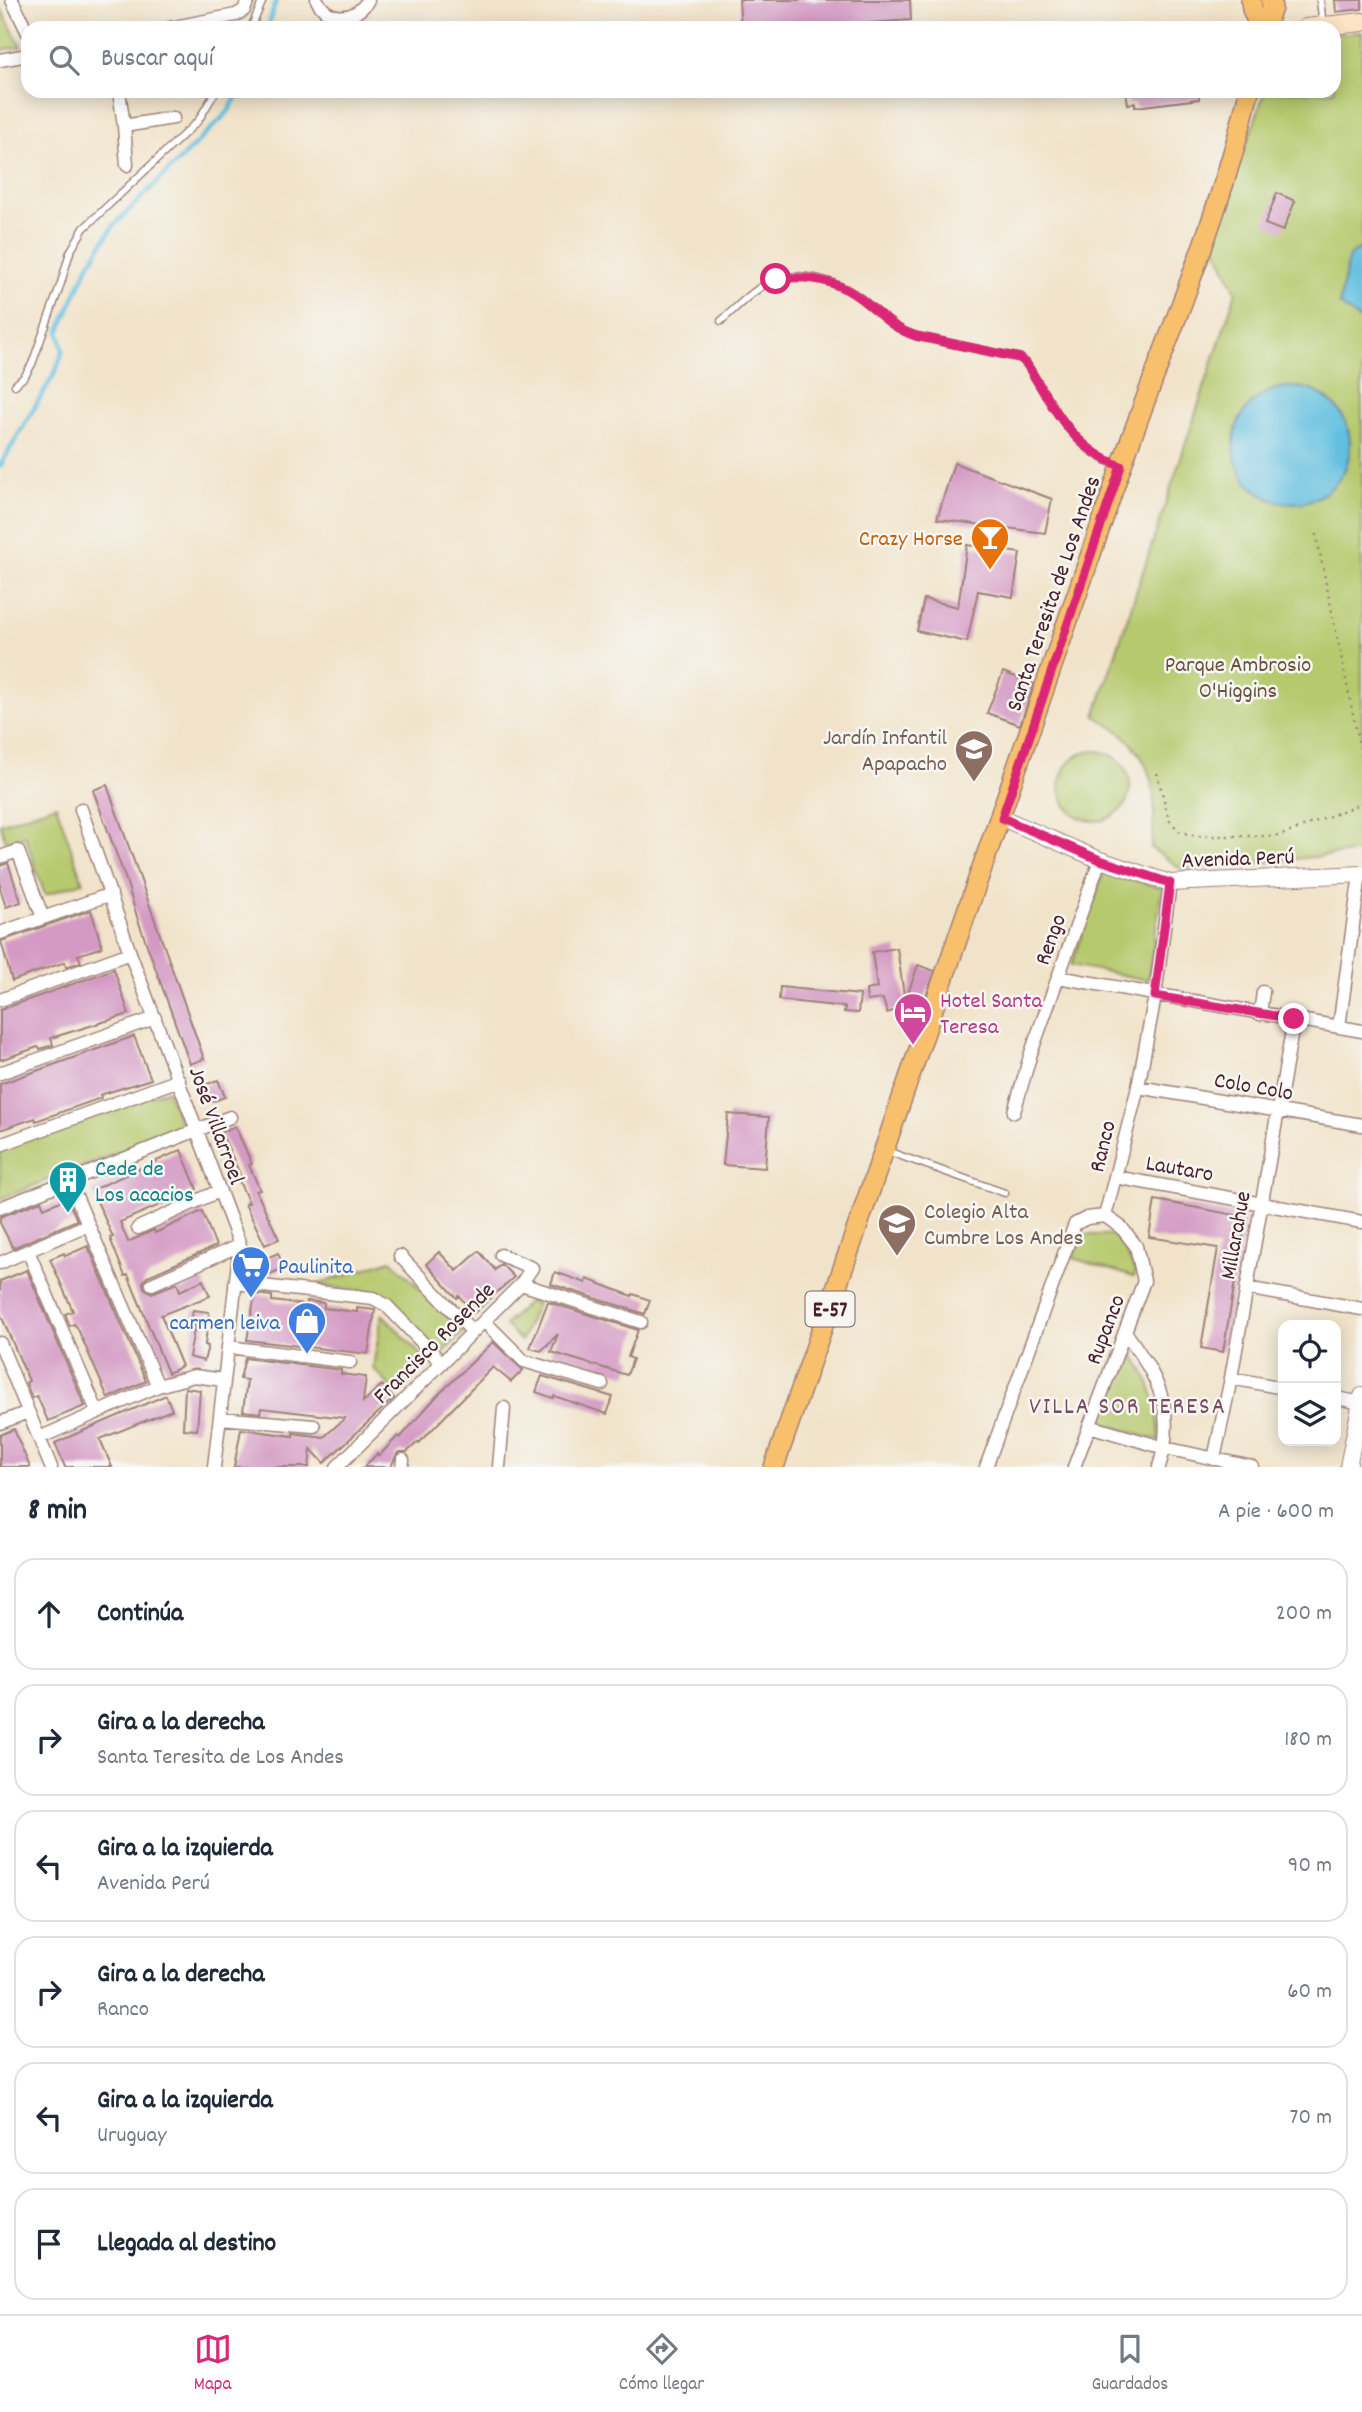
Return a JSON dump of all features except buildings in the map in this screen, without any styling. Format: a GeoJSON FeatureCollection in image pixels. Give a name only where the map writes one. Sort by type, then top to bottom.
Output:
{"type":"FeatureCollection","features":[{"type":"Feature","properties":{"kind":"main road"},"geometry":{"type":"LineString","coordinates":[[1251,0],[1258,21]]}},
{"type":"Feature","properties":{"kind":"main road"},"geometry":{"type":"LineString","coordinates":[[1266,21],[1272,8],[1271,0]]}},
{"type":"Feature","properties":{"kind":"main road"},"geometry":{"type":"LineString","coordinates":[[1341,24],[1362,22]]}},
{"type":"Feature","properties":{"kind":"main road","name":"Santa Teresita de Los Andes"},"geometry":{"type":"LineString","coordinates":[[774,1467],[1002,818],[1121,466],[1205,236],[1238,138],[1247,98]]}},
{"type":"Feature","properties":{"kind":"street"},"geometry":{"type":"LineString","coordinates":[[12,0],[22,21]]}},
{"type":"Feature","properties":{"kind":"street"},"geometry":{"type":"LineString","coordinates":[[205,21],[236,15],[244,10],[248,0]]}},
{"type":"Feature","properties":{"kind":"street"},"geometry":{"type":"LineString","coordinates":[[317,0],[327,13],[344,17],[353,15],[364,7],[368,0]]}},
{"type":"Feature","properties":{"kind":"street"},"geometry":{"type":"LineString","coordinates":[[0,60],[21,56]]}},
{"type":"Feature","properties":{"kind":"street"},"geometry":{"type":"LineString","coordinates":[[120,98],[127,165]]}},
{"type":"Feature","properties":{"kind":"street"},"geometry":{"type":"LineString","coordinates":[[124,126],[173,118]]}},
{"type":"Feature","properties":{"kind":"street","name":"José Villarroel"},"geometry":{"type":"LineString","coordinates":[[81,809],[130,953],[240,1245],[214,1467]]}},
{"type":"Feature","properties":{"kind":"street","name":"Avenida Perú"},"geometry":{"type":"LineString","coordinates":[[1002,818],[1100,860],[1170,883],[1361,874]]}},
{"type":"Feature","properties":{"kind":"street"},"geometry":{"type":"LineString","coordinates":[[0,857],[18,851],[43,918]]}},
{"type":"Feature","properties":{"kind":"street","name":"Rengo"},"geometry":{"type":"LineString","coordinates":[[1014,1112],[1031,1052],[1100,860]]}},
{"type":"Feature","properties":{"kind":"street"},"geometry":{"type":"LineString","coordinates":[[1339,1027],[1361,874]]}},
{"type":"Feature","properties":{"kind":"street","name":"Ranco"},"geometry":{"type":"LineString","coordinates":[[1105,1216],[1138,1087],[1155,996],[1170,883]]}},
{"type":"Feature","properties":{"kind":"street"},"geometry":{"type":"LineString","coordinates":[[0,933],[111,894]]}},
{"type":"Feature","properties":{"kind":"street"},"geometry":{"type":"LineString","coordinates":[[0,1000],[130,953]]}},
{"type":"Feature","properties":{"kind":"street"},"geometry":{"type":"LineString","coordinates":[[1058,977],[1362,1031]]}},
{"type":"Feature","properties":{"kind":"street"},"geometry":{"type":"LineString","coordinates":[[1260,1014],[1263,992]]}},
{"type":"Feature","properties":{"kind":"street"},"geometry":{"type":"LineString","coordinates":[[0,1073],[155,1018]]}},
{"type":"Feature","properties":{"kind":"street","name":"Millarahue"},"geometry":{"type":"LineString","coordinates":[[1214,1458],[1231,1378],[1294,1019]]}},
{"type":"Feature","properties":{"kind":"street"},"geometry":{"type":"LineString","coordinates":[[0,1145],[179,1080]]}},
{"type":"Feature","properties":{"kind":"street","name":"Colo Colo"},"geometry":{"type":"LineString","coordinates":[[1138,1087],[1362,1125]]}},
{"type":"Feature","properties":{"kind":"street"},"geometry":{"type":"LineString","coordinates":[[0,1208],[230,1117]]}},
{"type":"Feature","properties":{"kind":"street","name":"Lautaro"},"geometry":{"type":"LineString","coordinates":[[1115,1177],[1362,1222]]}},
{"type":"Feature","properties":{"kind":"street"},"geometry":{"type":"LineString","coordinates":[[69,1180],[158,1386]]}},
{"type":"Feature","properties":{"kind":"street"},"geometry":{"type":"LineString","coordinates":[[138,1228],[219,1191]]}},
{"type":"Feature","properties":{"kind":"street"},"geometry":{"type":"LineString","coordinates":[[986,1467],[1074,1224],[1087,1218],[1105,1216]]}},
{"type":"Feature","properties":{"kind":"street","name":"Rupanco"},"geometry":{"type":"LineString","coordinates":[[1074,1467],[1144,1281],[1136,1246],[1121,1227],[1105,1216]]}},
{"type":"Feature","properties":{"kind":"street"},"geometry":{"type":"LineString","coordinates":[[0,1263],[87,1225]]}},
{"type":"Feature","properties":{"kind":"street"},"geometry":{"type":"LineString","coordinates":[[152,1284],[240,1245]]}},
{"type":"Feature","properties":{"kind":"street"},"geometry":{"type":"LineString","coordinates":[[28,1251],[97,1411]]}},
{"type":"Feature","properties":{"kind":"street","name":"Francisco Rosende"},"geometry":{"type":"LineString","coordinates":[[337,1467],[521,1284],[532,1268],[501,1255]]}},
{"type":"Feature","properties":{"kind":"street"},"geometry":{"type":"LineString","coordinates":[[400,1256],[473,1332]]}},
{"type":"Feature","properties":{"kind":"street"},"geometry":{"type":"LineString","coordinates":[[236,1283],[373,1298],[386,1305],[442,1363]]}},
{"type":"Feature","properties":{"kind":"street"},"geometry":{"type":"LineString","coordinates":[[521,1284],[641,1322]]}},
{"type":"Feature","properties":{"kind":"street"},"geometry":{"type":"LineString","coordinates":[[1247,1288],[1362,1309]]}},
{"type":"Feature","properties":{"kind":"street"},"geometry":{"type":"LineString","coordinates":[[484,1321],[524,1361],[602,1384]]}},
{"type":"Feature","properties":{"kind":"street"},"geometry":{"type":"LineString","coordinates":[[1126,1333],[1151,1367],[1165,1407],[1165,1448],[1159,1467]]}},
{"type":"Feature","properties":{"kind":"street"},"geometry":{"type":"LineString","coordinates":[[228,1347],[350,1362]]}},
{"type":"Feature","properties":{"kind":"street"},"geometry":{"type":"LineString","coordinates":[[1,1348],[51,1467]]}},
{"type":"Feature","properties":{"kind":"street"},"geometry":{"type":"LineString","coordinates":[[39,1438],[158,1386],[194,1376],[224,1380]]}},
{"type":"Feature","properties":{"kind":"street"},"geometry":{"type":"LineString","coordinates":[[1231,1378],[1278,1387]]}},
{"type":"Feature","properties":{"kind":"street"},"geometry":{"type":"LineString","coordinates":[[1341,1398],[1362,1400],[1348,1467]]}},
{"type":"Feature","properties":{"kind":"street"},"geometry":{"type":"LineString","coordinates":[[499,1467],[504,1408]]}},
{"type":"Feature","properties":{"kind":"street"},"geometry":{"type":"LineString","coordinates":[[0,1423],[28,1412]]}},
{"type":"Feature","properties":{"kind":"street"},"geometry":{"type":"LineString","coordinates":[[220,1418],[314,1426]]}},
{"type":"Feature","properties":{"kind":"street"},"geometry":{"type":"LineString","coordinates":[[1089,1426],[1165,1448],[1247,1467]]}},
{"type":"Feature","properties":{"kind":"lane"},"geometry":{"type":"LineString","coordinates":[[254,21],[263,0]]}},
{"type":"Feature","properties":{"kind":"lane"},"geometry":{"type":"LineString","coordinates":[[1316,21],[1320,0]]}},
{"type":"Feature","properties":{"kind":"lane"},"geometry":{"type":"LineString","coordinates":[[15,385],[25,376],[32,364],[70,252],[84,228],[198,121],[212,98]]}},
{"type":"Feature","properties":{"kind":"lane"},"geometry":{"type":"LineString","coordinates":[[721,321],[758,289],[776,279],[798,276],[821,279],[861,298],[899,330],[1020,358],[1026,363],[1071,433],[1089,451],[1121,466]]}},
{"type":"Feature","properties":{"kind":"lane"},"geometry":{"type":"LineString","coordinates":[[885,1150],[1005,1193]]}},
{"type":"Feature","properties":{"kind":"path"},"geometry":{"type":"LineString","coordinates":[[1315,534],[1362,758]]}},
{"type":"Feature","properties":{"kind":"path"},"geometry":{"type":"LineString","coordinates":[[1157,774],[1169,820],[1180,832],[1197,836],[1285,834],[1362,803]]}},
{"type":"Feature","properties":{"kind":"green space"},"geometry":{"type":"Polygon","coordinates":[[[0,7],[21,46],[21,47],[0,50],[0,7]]]}},
{"type":"Feature","properties":{"kind":"green space","name":"Parque Ambrosio O'Higgins"},"geometry":{"type":"Polygon","coordinates":[[[1362,32],[1362,852],[1183,870],[1151,848],[1154,802],[1149,773],[1143,760],[1123,735],[1095,716],[1236,292],[1213,241],[1263,98],[1341,98],[1341,34],[1362,32]]]}},
{"type":"Feature","properties":{"kind":"green space"},"geometry":{"type":"Polygon","coordinates":[[[1095,751],[1120,761],[1130,786],[1120,811],[1095,821],[1070,811],[1060,786],[1070,761],[1095,751]]]}},
{"type":"Feature","properties":{"kind":"green space"},"geometry":{"type":"Polygon","coordinates":[[[56,805],[83,882],[45,895],[25,836],[6,842],[0,824],[56,805]]]}},
{"type":"Feature","properties":{"kind":"green space"},"geometry":{"type":"Polygon","coordinates":[[[1104,871],[1162,888],[1148,980],[1071,965],[1104,871]]]}},
{"type":"Feature","properties":{"kind":"green space"},"geometry":{"type":"Polygon","coordinates":[[[167,1090],[182,1127],[0,1199],[0,1148],[167,1090]]]}},
{"type":"Feature","properties":{"kind":"green space"},"geometry":{"type":"Polygon","coordinates":[[[1081,1235],[1113,1235],[1125,1250],[1136,1272],[1134,1277],[1073,1258],[1081,1235]]]}},
{"type":"Feature","properties":{"kind":"green space"},"geometry":{"type":"Polygon","coordinates":[[[391,1260],[464,1332],[441,1354],[387,1298],[376,1293],[316,1285],[391,1260]]]}},
{"type":"Feature","properties":{"kind":"green space"},"geometry":{"type":"Polygon","coordinates":[[[529,1301],[537,1304],[521,1341],[505,1325],[529,1301]]]}},
{"type":"Feature","properties":{"kind":"green space"},"geometry":{"type":"Polygon","coordinates":[[[382,1314],[429,1363],[397,1394],[373,1368],[382,1314]]]}},
{"type":"Feature","properties":{"kind":"green space"},"geometry":{"type":"Polygon","coordinates":[[[1127,1345],[1152,1390],[1160,1441],[1097,1421],[1127,1345]]]}},
{"type":"Feature","properties":{"kind":"water"},"geometry":{"type":"Polygon","coordinates":[[[1362,247],[1362,318],[1358,319],[1339,304],[1349,256],[1362,247]]]}},
{"type":"Feature","properties":{"kind":"water"},"geometry":{"type":"Polygon","coordinates":[[[1292,387],[1314,392],[1333,404],[1345,423],[1350,445],[1345,467],[1333,486],[1314,498],[1292,503],[1270,498],[1251,486],[1239,467],[1234,445],[1239,423],[1251,404],[1270,392],[1292,387]]]}},
{"type":"Feature","properties":{"kind":"waterway"},"geometry":{"type":"LineString","coordinates":[[270,21],[276,0]]}},
{"type":"Feature","properties":{"kind":"waterway"},"geometry":{"type":"LineString","coordinates":[[0,466],[56,371],[63,350],[59,332],[88,266],[114,225],[228,112],[236,98]]}},
{"type":"Feature","properties":{"kind":"place","name":"Crazy Horse"},"geometry":{"type":"Point","coordinates":[990,571]}},
{"type":"Feature","properties":{"kind":"place","name":"Jardín Infantil Apapacho"},"geometry":{"type":"Point","coordinates":[974,783]}},
{"type":"Feature","properties":{"kind":"place","name":"Hotel Santa Teresa"},"geometry":{"type":"Point","coordinates":[913,1046]}},
{"type":"Feature","properties":{"kind":"place","name":"Cede de Los acacios"},"geometry":{"type":"Point","coordinates":[68,1214]}},
{"type":"Feature","properties":{"kind":"place","name":"Colegio Alta Cumbre Los Andes"},"geometry":{"type":"Point","coordinates":[897,1257]}},
{"type":"Feature","properties":{"kind":"place","name":"Paulinita"},"geometry":{"type":"Point","coordinates":[251,1299]}},
{"type":"Feature","properties":{"kind":"place","name":"carmen leiva"},"geometry":{"type":"Point","coordinates":[307,1355]}},
{"type":"Feature","properties":{"kind":"district","name":"VILLA SOR TERESA"},"geometry":{"type":"Point","coordinates":[1128,1405]}},
{"type":"Feature","properties":{"kind":"route"},"geometry":{"type":"LineString","coordinates":[[776,279],[798,276],[821,279],[861,298],[899,330],[1020,358],[1026,363],[1071,433],[1089,451],[1121,466],[1002,818],[1100,860],[1170,883],[1155,996],[1294,1019]]}}]}
